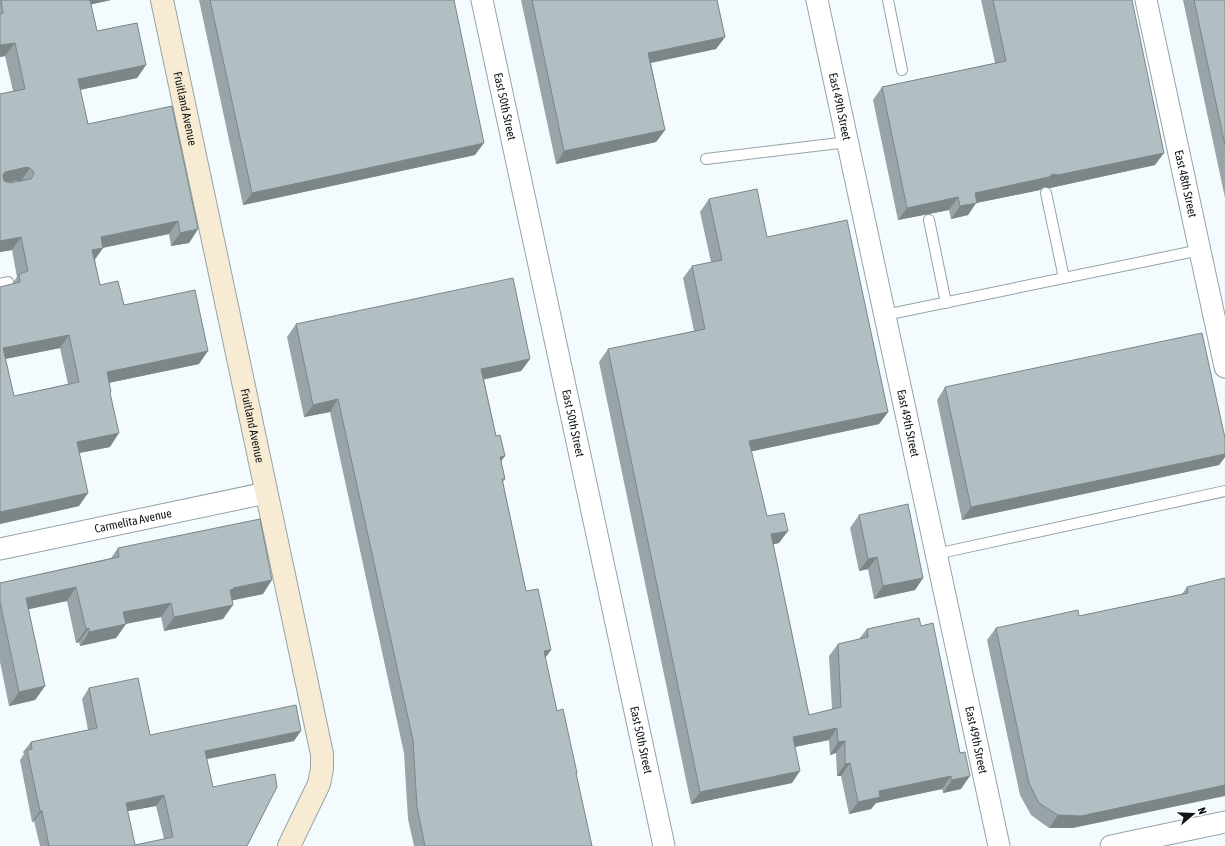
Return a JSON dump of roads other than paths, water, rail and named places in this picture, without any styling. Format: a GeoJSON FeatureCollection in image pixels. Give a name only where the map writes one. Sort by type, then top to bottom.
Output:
{"type":"FeatureCollection","features":[{"type":"Feature","properties":{"kind":"street","name":"Fruitland Avenue"},"geometry":{"type":"LineString","coordinates":[[162,0],[322,762],[319,784],[289,846]]}},
{"type":"Feature","properties":{"kind":"street","name":"East 50th Street"},"geometry":{"type":"LineString","coordinates":[[482,0],[664,846]]}},
{"type":"Feature","properties":{"kind":"street","name":"East 49th Street"},"geometry":{"type":"LineString","coordinates":[[817,0],[999,846]]}},
{"type":"Feature","properties":{"kind":"street","name":"East 48th Street"},"geometry":{"type":"LineString","coordinates":[[1146,0],[1225,367]]}},
{"type":"Feature","properties":{"kind":"street","name":"Carmelita Avenue"},"geometry":{"type":"LineString","coordinates":[[0,549],[266,494]]}},
{"type":"Feature","properties":{"kind":"street"},"geometry":{"type":"LineString","coordinates":[[1111,846],[1225,822]]}},
{"type":"Feature","properties":{"kind":"lane"},"geometry":{"type":"LineString","coordinates":[[888,0],[902,70]]}},
{"type":"Feature","properties":{"kind":"lane"},"geometry":{"type":"LineString","coordinates":[[706,159],[848,142]]}},
{"type":"Feature","properties":{"kind":"lane"},"geometry":{"type":"LineString","coordinates":[[1046,193],[1064,278]]}},
{"type":"Feature","properties":{"kind":"lane"},"geometry":{"type":"LineString","coordinates":[[929,220],[946,303]]}},
{"type":"Feature","properties":{"kind":"lane"},"geometry":{"type":"LineString","coordinates":[[885,315],[1200,250]]}},
{"type":"Feature","properties":{"kind":"lane"},"geometry":{"type":"LineString","coordinates":[[936,554],[1225,491]]}}]}
